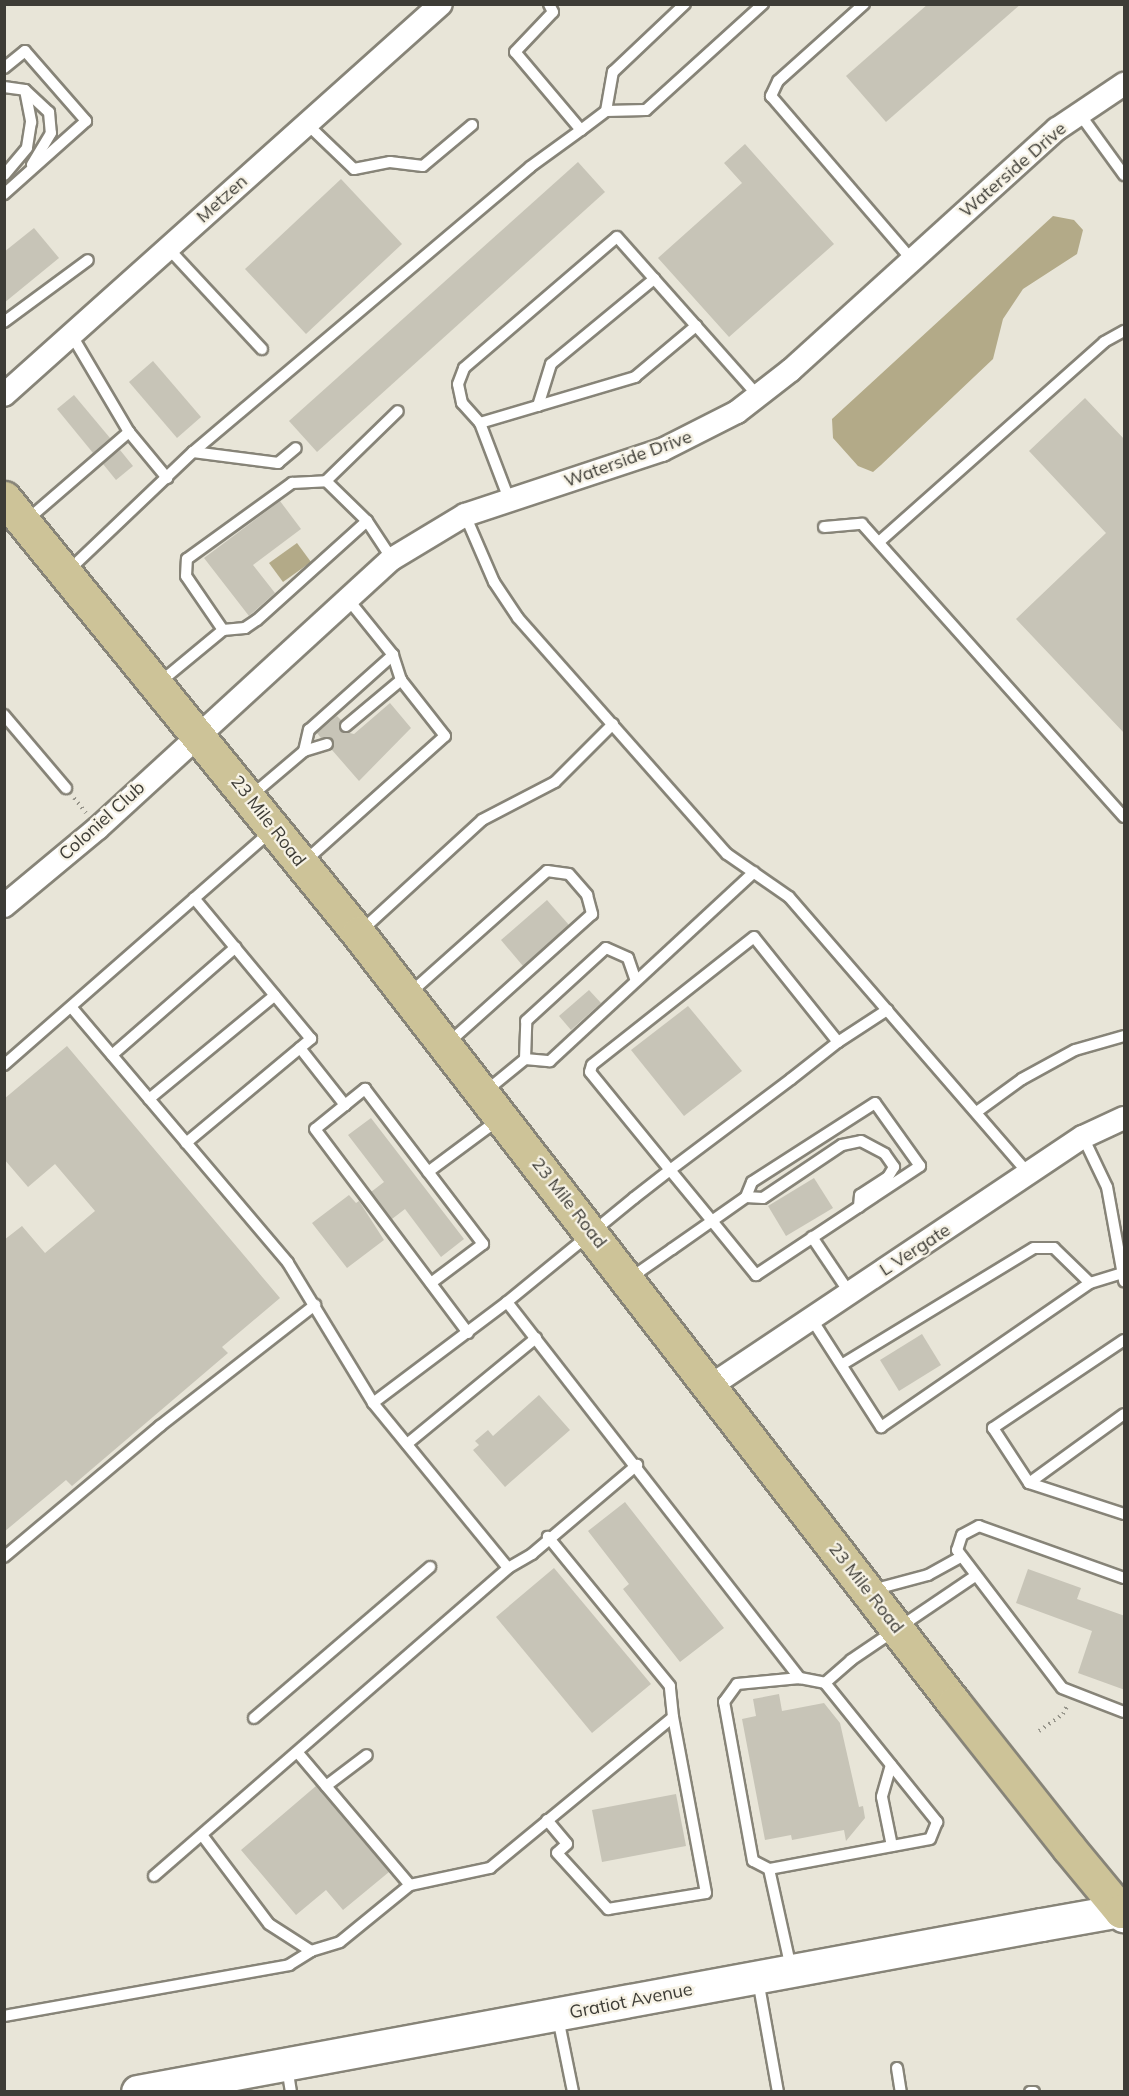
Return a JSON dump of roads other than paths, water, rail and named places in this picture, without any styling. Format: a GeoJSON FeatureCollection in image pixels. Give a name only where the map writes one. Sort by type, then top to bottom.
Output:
{"type":"FeatureCollection","features":[{"type":"Feature","properties":{"kind":"main road","name":"23 Mile Road"},"geometry":{"type":"LineString","coordinates":[[4,498],[358,933],[709,1387],[1123,1913]]}},
{"type":"Feature","properties":{"kind":"main road","name":"Gratiot Avenue"},"geometry":{"type":"LineString","coordinates":[[138,2091],[289,2078],[557,2015],[791,1970],[1123,1913]]}},
{"type":"Feature","properties":{"kind":"street","name":"Metzen"},"geometry":{"type":"LineString","coordinates":[[4,395],[441,4]]}},
{"type":"Feature","properties":{"kind":"street","name":"Waterside Drive"},"geometry":{"type":"LineString","coordinates":[[197,734],[346,597],[392,559],[465,515],[663,450],[716,425],[759,397],[1079,113],[1125,84]]}},
{"type":"Feature","properties":{"kind":"street","name":"Coloniel Club"},"geometry":{"type":"LineString","coordinates":[[4,906],[98,828],[197,734]]}},
{"type":"Feature","properties":{"kind":"street","name":"L Vergate"},"geometry":{"type":"LineString","coordinates":[[709,1387],[849,1292],[1030,1175],[1083,1137],[1125,1118]]}},
{"type":"Feature","properties":{"kind":"lane"},"geometry":{"type":"LineString","coordinates":[[549,4],[553,12],[514,52],[581,130]]}},
{"type":"Feature","properties":{"kind":"lane"},"geometry":{"type":"LineString","coordinates":[[606,111],[612,72],[685,4]]}},
{"type":"Feature","properties":{"kind":"lane"},"geometry":{"type":"LineString","coordinates":[[66,573],[193,452],[530,166],[606,111],[646,110],[763,4]]}},
{"type":"Feature","properties":{"kind":"lane"},"geometry":{"type":"LineString","coordinates":[[864,4],[778,81],[771,96],[912,260]]}},
{"type":"Feature","properties":{"kind":"lane"},"geometry":{"type":"LineString","coordinates":[[4,68],[25,51],[86,121],[4,194]]}},
{"type":"Feature","properties":{"kind":"lane"},"geometry":{"type":"LineString","coordinates":[[4,87],[25,90],[49,112],[51,133],[26,175]]}},
{"type":"Feature","properties":{"kind":"lane"},"geometry":{"type":"LineString","coordinates":[[4,175],[27,148],[31,122],[25,90]]}},
{"type":"Feature","properties":{"kind":"lane"},"geometry":{"type":"LineString","coordinates":[[1079,113],[1125,175]]}},
{"type":"Feature","properties":{"kind":"lane"},"geometry":{"type":"LineString","coordinates":[[307,124],[354,169],[390,162],[423,166],[472,125]]}},
{"type":"Feature","properties":{"kind":"lane"},"geometry":{"type":"LineString","coordinates":[[508,499],[480,423],[462,403],[458,384],[464,368],[617,237],[759,397]]}},
{"type":"Feature","properties":{"kind":"lane"},"geometry":{"type":"LineString","coordinates":[[168,248],[262,349]]}},
{"type":"Feature","properties":{"kind":"lane"},"geometry":{"type":"LineString","coordinates":[[4,322],[88,260]]}},
{"type":"Feature","properties":{"kind":"lane"},"geometry":{"type":"LineString","coordinates":[[538,406],[551,364],[654,279]]}},
{"type":"Feature","properties":{"kind":"lane"},"geometry":{"type":"LineString","coordinates":[[480,423],[635,377],[696,326]]}},
{"type":"Feature","properties":{"kind":"lane"},"geometry":{"type":"LineString","coordinates":[[879,542],[1104,342],[1125,331]]}},
{"type":"Feature","properties":{"kind":"lane"},"geometry":{"type":"LineString","coordinates":[[71,334],[129,432],[167,478]]}},
{"type":"Feature","properties":{"kind":"lane"},"geometry":{"type":"LineString","coordinates":[[223,630],[186,576],[187,559],[292,483],[326,481],[398,411]]}},
{"type":"Feature","properties":{"kind":"lane"},"geometry":{"type":"LineString","coordinates":[[25,522],[129,432]]}},
{"type":"Feature","properties":{"kind":"lane"},"geometry":{"type":"LineString","coordinates":[[193,452],[278,463],[296,448]]}},
{"type":"Feature","properties":{"kind":"lane"},"geometry":{"type":"LineString","coordinates":[[326,481],[367,521],[392,559]]}},
{"type":"Feature","properties":{"kind":"lane"},"geometry":{"type":"LineString","coordinates":[[465,515],[506,602],[727,854],[789,897],[886,1010],[978,1111],[1030,1175]]}},
{"type":"Feature","properties":{"kind":"lane"},"geometry":{"type":"LineString","coordinates":[[156,685],[223,630],[245,628],[257,620],[367,521]]}},
{"type":"Feature","properties":{"kind":"lane"},"geometry":{"type":"LineString","coordinates":[[824,527],[862,524],[1125,817]]}},
{"type":"Feature","properties":{"kind":"lane"},"geometry":{"type":"LineString","coordinates":[[302,864],[445,736],[401,680],[393,655],[346,597]]}},
{"type":"Feature","properties":{"kind":"lane"},"geometry":{"type":"LineString","coordinates":[[304,751],[309,730],[393,655]]}},
{"type":"Feature","properties":{"kind":"lane"},"geometry":{"type":"LineString","coordinates":[[346,726],[401,680]]}},
{"type":"Feature","properties":{"kind":"lane"},"geometry":{"type":"LineString","coordinates":[[4,715],[66,788]]}},
{"type":"Feature","properties":{"kind":"lane"},"geometry":{"type":"LineString","coordinates":[[358,933],[482,820],[555,782],[613,724]]}},
{"type":"Feature","properties":{"kind":"lane"},"geometry":{"type":"LineString","coordinates":[[249,798],[304,751],[327,744]]}},
{"type":"Feature","properties":{"kind":"lane"},"geometry":{"type":"LineString","coordinates":[[4,1065],[72,1008],[274,829]]}},
{"type":"Feature","properties":{"kind":"lane"},"geometry":{"type":"LineString","coordinates":[[407,995],[548,871],[569,874],[587,896],[592,914],[446,1045]]}},
{"type":"Feature","properties":{"kind":"lane"},"geometry":{"type":"LineString","coordinates":[[525,1059],[550,1061],[754,873]]}},
{"type":"Feature","properties":{"kind":"lane"},"geometry":{"type":"LineString","coordinates":[[186,1143],[311,1038],[194,898]]}},
{"type":"Feature","properties":{"kind":"lane"},"geometry":{"type":"LineString","coordinates":[[628,1280],[712,1221],[746,1197],[752,1182],[875,1103],[920,1166],[756,1275],[712,1221],[590,1072],[592,1065],[754,938],[838,1042]]}},
{"type":"Feature","properties":{"kind":"lane"},"geometry":{"type":"LineString","coordinates":[[112,1055],[236,947]]}},
{"type":"Feature","properties":{"kind":"lane"},"geometry":{"type":"LineString","coordinates":[[428,1172],[492,1105],[525,1059],[526,1021],[606,948],[628,958],[636,981]]}},
{"type":"Feature","properties":{"kind":"lane"},"geometry":{"type":"LineString","coordinates":[[149,1099],[275,995]]}},
{"type":"Feature","properties":{"kind":"lane"},"geometry":{"type":"LineString","coordinates":[[72,1008],[288,1263],[373,1403],[508,1568]]}},
{"type":"Feature","properties":{"kind":"lane"},"geometry":{"type":"LineString","coordinates":[[373,1403],[507,1302],[670,1170],[838,1042],[886,1010]]}},
{"type":"Feature","properties":{"kind":"lane"},"geometry":{"type":"LineString","coordinates":[[978,1111],[1022,1079],[1075,1050],[1125,1036]]}},
{"type":"Feature","properties":{"kind":"lane"},"geometry":{"type":"LineString","coordinates":[[300,1048],[345,1106]]}},
{"type":"Feature","properties":{"kind":"lane"},"geometry":{"type":"LineString","coordinates":[[431,1283],[483,1244],[365,1089],[315,1129],[431,1283],[468,1332]]}},
{"type":"Feature","properties":{"kind":"lane"},"geometry":{"type":"LineString","coordinates":[[811,1318],[843,1364],[881,1427],[1090,1284],[1124,1277],[1107,1187],[1083,1137]]}},
{"type":"Feature","properties":{"kind":"lane"},"geometry":{"type":"LineString","coordinates":[[746,1197],[763,1198],[842,1145],[861,1142],[885,1154],[894,1167],[888,1177],[860,1196],[859,1207]]}},
{"type":"Feature","properties":{"kind":"lane"},"geometry":{"type":"LineString","coordinates":[[812,1236],[849,1292]]}},
{"type":"Feature","properties":{"kind":"lane"},"geometry":{"type":"LineString","coordinates":[[843,1364],[1034,1248],[1054,1248],[1090,1284]]}},
{"type":"Feature","properties":{"kind":"lane"},"geometry":{"type":"LineString","coordinates":[[507,1302],[637,1465],[800,1678]]}},
{"type":"Feature","properties":{"kind":"lane"},"geometry":{"type":"LineString","coordinates":[[4,1557],[160,1426],[315,1305]]}},
{"type":"Feature","properties":{"kind":"lane"},"geometry":{"type":"LineString","coordinates":[[407,1444],[536,1338]]}},
{"type":"Feature","properties":{"kind":"lane"},"geometry":{"type":"LineString","coordinates":[[1125,1340],[993,1428],[1029,1483],[1125,1514]]}},
{"type":"Feature","properties":{"kind":"lane"},"geometry":{"type":"LineString","coordinates":[[1029,1483],[1125,1414]]}},
{"type":"Feature","properties":{"kind":"lane"},"geometry":{"type":"LineString","coordinates":[[154,1876],[508,1568],[532,1554],[548,1537],[637,1465]]}},
{"type":"Feature","properties":{"kind":"lane"},"geometry":{"type":"LineString","coordinates":[[1125,1578],[979,1526],[962,1535],[957,1550],[1062,1688],[1125,1712]]}},
{"type":"Feature","properties":{"kind":"lane"},"geometry":{"type":"LineString","coordinates":[[547,1820],[567,1844],[557,1853],[608,1909],[706,1893],[673,1717],[670,1686],[548,1537]]}},
{"type":"Feature","properties":{"kind":"lane"},"geometry":{"type":"LineString","coordinates":[[869,1591],[928,1575],[962,1557]]}},
{"type":"Feature","properties":{"kind":"lane"},"geometry":{"type":"LineString","coordinates":[[254,1718],[430,1567]]}},
{"type":"Feature","properties":{"kind":"lane"},"geometry":{"type":"LineString","coordinates":[[825,1683],[975,1576]]}},
{"type":"Feature","properties":{"kind":"lane"},"geometry":{"type":"LineString","coordinates":[[800,1678],[825,1683],[937,1822],[930,1839],[769,1869],[753,1861],[724,1702],[737,1684],[800,1678]]}},
{"type":"Feature","properties":{"kind":"lane"},"geometry":{"type":"LineString","coordinates":[[4,2016],[289,1965],[311,1951],[340,1942],[410,1885],[490,1868],[673,1717]]}},
{"type":"Feature","properties":{"kind":"lane"},"geometry":{"type":"LineString","coordinates":[[298,1753],[410,1885]]}},
{"type":"Feature","properties":{"kind":"lane"},"geometry":{"type":"LineString","coordinates":[[326,1786],[367,1755]]}},
{"type":"Feature","properties":{"kind":"lane"},"geometry":{"type":"LineString","coordinates":[[891,1765],[882,1797],[891,1846]]}},
{"type":"Feature","properties":{"kind":"lane"},"geometry":{"type":"LineString","coordinates":[[202,1835],[269,1924],[311,1951]]}},
{"type":"Feature","properties":{"kind":"lane"},"geometry":{"type":"LineString","coordinates":[[769,1869],[791,1970]]}},
{"type":"Feature","properties":{"kind":"lane"},"geometry":{"type":"LineString","coordinates":[[757,1977],[778,2091]]}},
{"type":"Feature","properties":{"kind":"lane"},"geometry":{"type":"LineString","coordinates":[[557,2015],[573,2091]]}},
{"type":"Feature","properties":{"kind":"lane"},"geometry":{"type":"LineString","coordinates":[[897,2068],[901,2091]]}}]}
